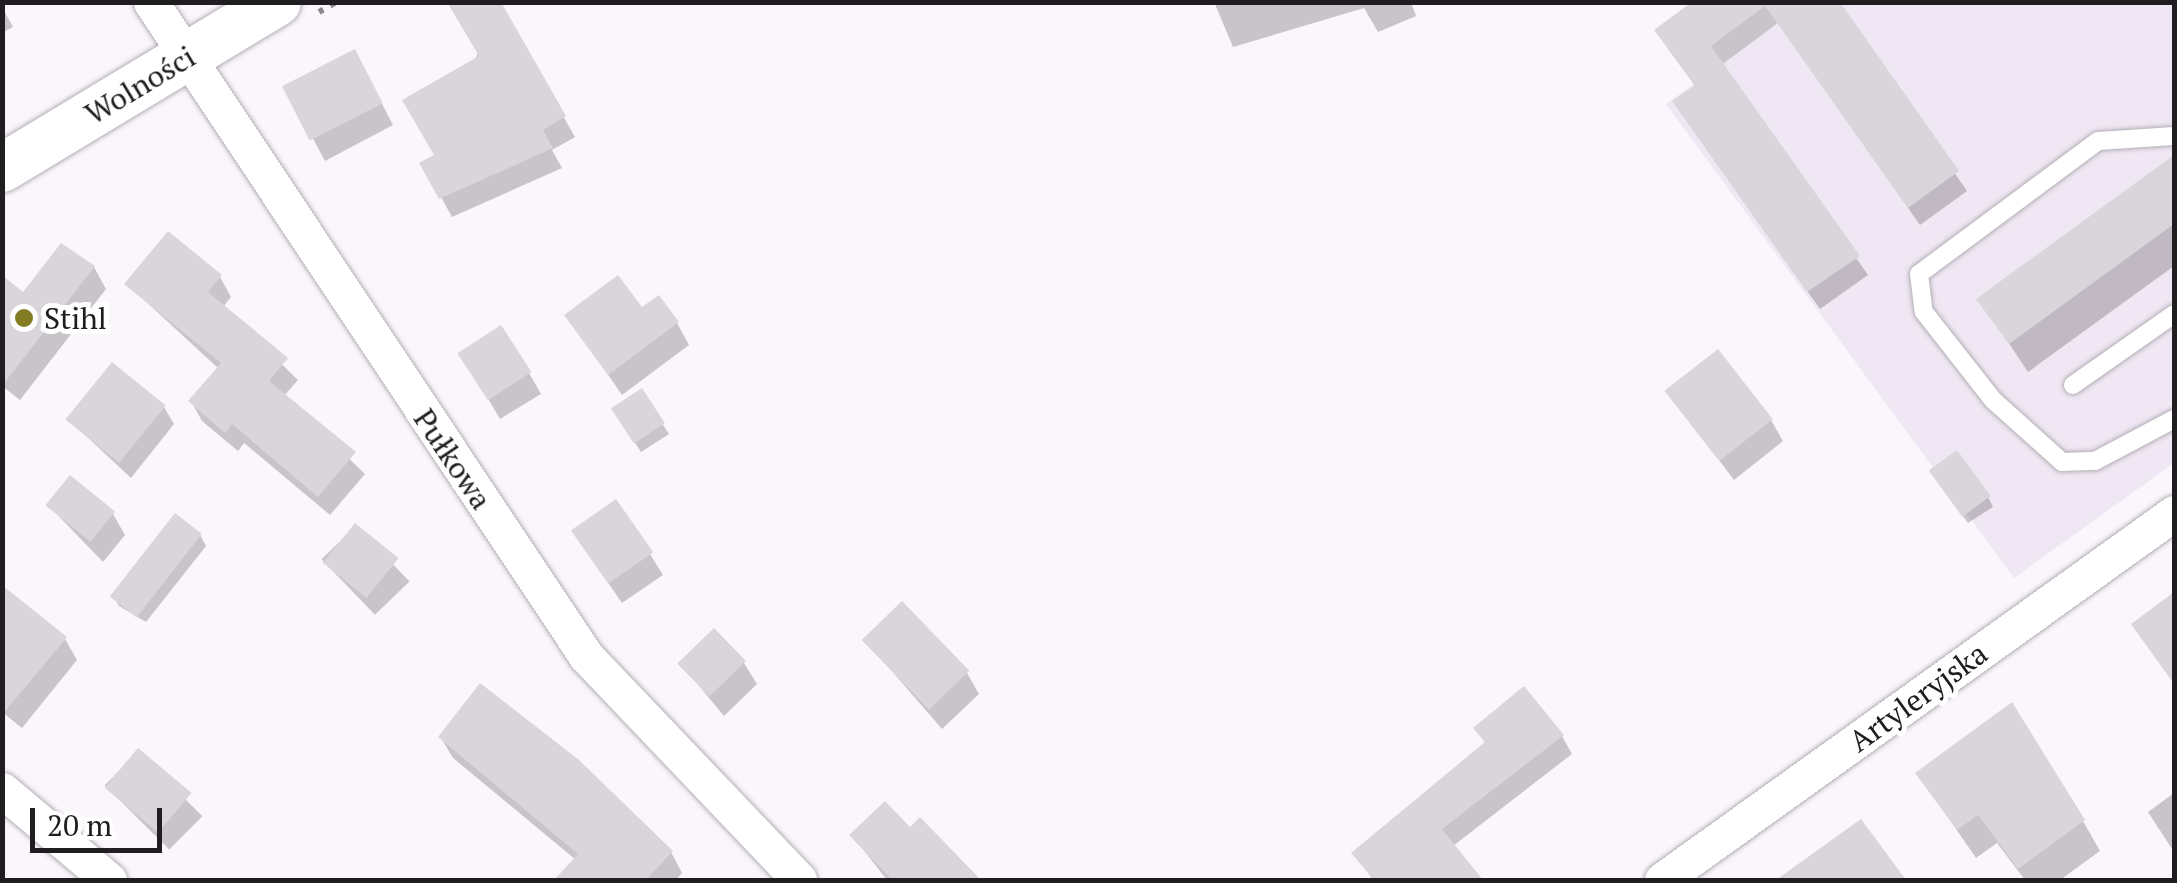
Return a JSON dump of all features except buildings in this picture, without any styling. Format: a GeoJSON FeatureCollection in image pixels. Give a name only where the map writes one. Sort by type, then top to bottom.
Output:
{"type":"FeatureCollection","features":[{"type":"Feature","properties":{"kind":"street","name":"Pułkowa"},"geometry":{"type":"LineString","coordinates":[[151,2],[586,656],[799,880]]}},
{"type":"Feature","properties":{"kind":"street","name":"Wolności"},"geometry":{"type":"LineString","coordinates":[[2,168],[277,2]]}},
{"type":"Feature","properties":{"kind":"street","name":"Artyleryjska"},"geometry":{"type":"LineString","coordinates":[[1662,880],[2174,513]]}},
{"type":"Feature","properties":{"kind":"street"},"geometry":{"type":"LineString","coordinates":[[2,790],[109,880]]}},
{"type":"Feature","properties":{"kind":"lane"},"geometry":{"type":"LineString","coordinates":[[2174,136],[2098,141],[1919,274],[1924,312],[1993,400],[2062,462],[2095,462],[2174,420]]}},
{"type":"Feature","properties":{"kind":"lane"},"geometry":{"type":"LineString","coordinates":[[2072,385],[2174,314]]}},
{"type":"Feature","properties":{"kind":"shaded area"},"geometry":{"type":"Polygon","coordinates":[[[1806,3],[2174,3],[2174,463],[2014,578],[1666,104],[1806,3]]]}},
{"type":"Feature","properties":{"kind":"place","name":"Stihl"},"geometry":{"type":"Point","coordinates":[24,318]}}]}
